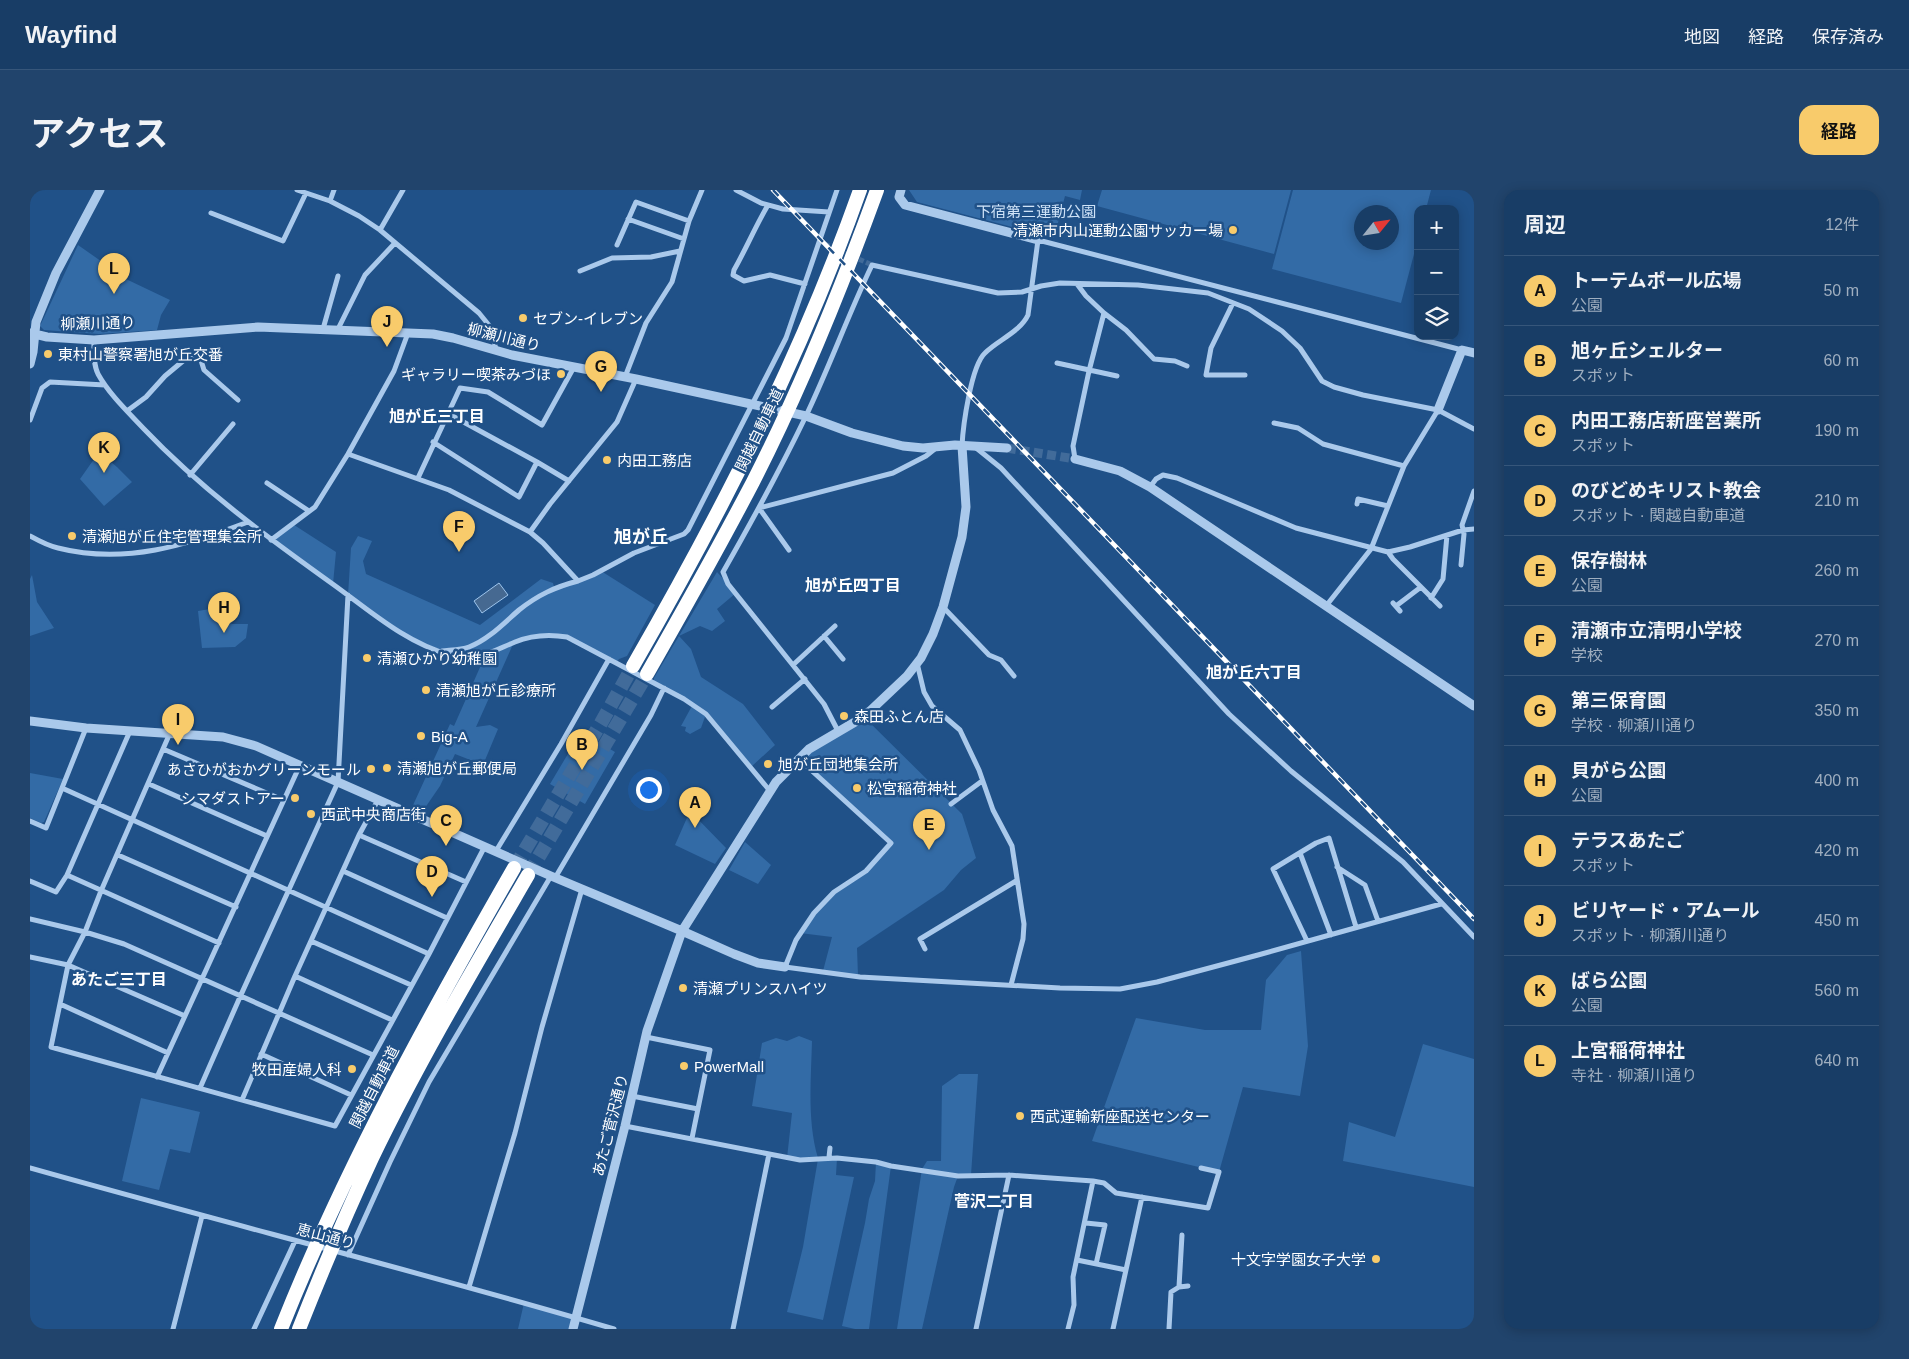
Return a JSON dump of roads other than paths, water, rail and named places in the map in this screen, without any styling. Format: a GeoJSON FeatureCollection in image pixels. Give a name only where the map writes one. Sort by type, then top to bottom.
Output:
{"type":"FeatureCollection","features":[{"type":"Feature","properties":{"kind":"highway","name":"関越自動車道"},"geometry":{"type":"LineString","coordinates":[[633,666],[730,491],[768,414],[794,358],[860,190]]}},
{"type":"Feature","properties":{"kind":"highway","name":"関越自動車道"},"geometry":{"type":"LineString","coordinates":[[650,678],[749,489],[793,397],[877,190]]}},
{"type":"Feature","properties":{"kind":"highway","name":"関越自動車道"},"geometry":{"type":"LineString","coordinates":[[281,1329],[326,1221],[364,1143],[454,973],[514,868]]}},
{"type":"Feature","properties":{"kind":"highway","name":"関越自動車道"},"geometry":{"type":"LineString","coordinates":[[299,1329],[340,1227],[373,1156],[461,990],[528,875]]}},
{"type":"Feature","properties":{"kind":"street"},"geometry":{"type":"LineString","coordinates":[[30,364],[32,334],[36,322],[56,273],[100,190]]}},
{"type":"Feature","properties":{"kind":"street"},"geometry":{"type":"LineString","coordinates":[[297,190],[330,201],[359,216],[380,230],[479,313],[492,329],[496,351]]}},
{"type":"Feature","properties":{"kind":"street"},"geometry":{"type":"LineString","coordinates":[[330,201],[334,190]]}},
{"type":"Feature","properties":{"kind":"street"},"geometry":{"type":"LineString","coordinates":[[380,230],[403,190]]}},
{"type":"Feature","properties":{"kind":"street"},"geometry":{"type":"LineString","coordinates":[[625,377],[646,323],[672,282],[689,221],[702,190]]}},
{"type":"Feature","properties":{"kind":"street"},"geometry":{"type":"LineString","coordinates":[[736,190],[768,205],[783,209],[829,212]]}},
{"type":"Feature","properties":{"kind":"street"},"geometry":{"type":"LineString","coordinates":[[439,651],[467,648],[554,587],[593,575],[634,553],[684,534],[688,530],[786,338],[837,190]]}},
{"type":"Feature","properties":{"kind":"street"},"geometry":{"type":"LineString","coordinates":[[901,190],[899,197],[905,205],[1474,353]]}},
{"type":"Feature","properties":{"kind":"street"},"geometry":{"type":"LineString","coordinates":[[211,213],[283,241],[306,192]]}},
{"type":"Feature","properties":{"kind":"street"},"geometry":{"type":"LineString","coordinates":[[617,245],[636,202],[689,221]]}},
{"type":"Feature","properties":{"kind":"street"},"geometry":{"type":"LineString","coordinates":[[768,205],[752,232],[751,239],[734,270],[734,275],[744,281],[770,275],[805,284]]}},
{"type":"Feature","properties":{"kind":"street"},"geometry":{"type":"LineString","coordinates":[[628,219],[684,239]]}},
{"type":"Feature","properties":{"kind":"street"},"geometry":{"type":"LineString","coordinates":[[962,446],[963,424],[977,366],[985,353],[1021,325],[1028,315],[1038,240]]}},
{"type":"Feature","properties":{"kind":"street"},"geometry":{"type":"LineString","coordinates":[[338,330],[365,276],[395,243]]}},
{"type":"Feature","properties":{"kind":"street"},"geometry":{"type":"LineString","coordinates":[[580,271],[612,258],[651,257],[680,251]]}},
{"type":"Feature","properties":{"kind":"street"},"geometry":{"type":"LineString","coordinates":[[838,730],[824,704],[794,664],[728,584],[723,572],[759,508],[806,416],[848,315],[872,265],[998,292],[1022,292],[1060,283],[1138,285],[1208,293],[1248,309],[1282,331],[1300,348],[1322,381],[1334,387],[1363,395],[1438,410],[1474,428]]}},
{"type":"Feature","properties":{"kind":"street"},"geometry":{"type":"LineString","coordinates":[[323,329],[338,276]]}},
{"type":"Feature","properties":{"kind":"street"},"geometry":{"type":"LineString","coordinates":[[1208,293],[1210,283]]}},
{"type":"Feature","properties":{"kind":"street"},"geometry":{"type":"LineString","coordinates":[[1077,284],[1086,296],[1126,330],[1154,359],[1176,361],[1187,366]]}},
{"type":"Feature","properties":{"kind":"street"},"geometry":{"type":"LineString","coordinates":[[1233,303],[1210,348],[1206,375],[1245,375]]}},
{"type":"Feature","properties":{"kind":"street"},"geometry":{"type":"LineString","coordinates":[[1104,313],[1089,370],[1073,446],[1075,459],[1120,471],[1150,487],[1474,706]]}},
{"type":"Feature","properties":{"kind":"street","name":"柳瀬川通り"},"geometry":{"type":"LineString","coordinates":[[32,334],[47,337],[94,340],[258,327],[408,332],[452,338],[496,351],[806,416],[852,433],[903,446],[923,448],[938,446],[1007,448]]}},
{"type":"Feature","properties":{"kind":"street"},"geometry":{"type":"LineString","coordinates":[[272,540],[315,507],[348,454],[394,371],[408,332]]}},
{"type":"Feature","properties":{"kind":"street"},"geometry":{"type":"LineString","coordinates":[[94,340],[96,367],[105,385],[126,411],[190,475],[248,522],[377,617],[410,638],[439,651],[457,656],[485,656],[514,642],[535,636],[551,634],[566,637],[650,678],[706,714],[770,791]]}},
{"type":"Feature","properties":{"kind":"street"},"geometry":{"type":"LineString","coordinates":[[1326,606],[1371,549],[1404,466],[1438,410],[1462,350]]}},
{"type":"Feature","properties":{"kind":"street"},"geometry":{"type":"LineString","coordinates":[[126,411],[146,397],[165,376],[183,361],[210,351]]}},
{"type":"Feature","properties":{"kind":"street"},"geometry":{"type":"LineString","coordinates":[[199,354],[204,370],[238,400]]}},
{"type":"Feature","properties":{"kind":"street"},"geometry":{"type":"LineString","coordinates":[[1057,363],[1117,376]]}},
{"type":"Feature","properties":{"kind":"street"},"geometry":{"type":"LineString","coordinates":[[418,478],[433,442],[460,388],[488,392],[542,425],[574,367]]}},
{"type":"Feature","properties":{"kind":"street"},"geometry":{"type":"LineString","coordinates":[[530,532],[550,504],[617,422],[636,379]]}},
{"type":"Feature","properties":{"kind":"street"},"geometry":{"type":"LineString","coordinates":[[30,420],[42,388],[50,382],[105,385]]}},
{"type":"Feature","properties":{"kind":"street"},"geometry":{"type":"LineString","coordinates":[[447,413],[569,481]]}},
{"type":"Feature","properties":{"kind":"street"},"geometry":{"type":"LineString","coordinates":[[1274,423],[1298,428],[1323,444],[1404,466]]}},
{"type":"Feature","properties":{"kind":"street"},"geometry":{"type":"LineString","coordinates":[[190,475],[233,424]]}},
{"type":"Feature","properties":{"kind":"street"},"geometry":{"type":"LineString","coordinates":[[433,442],[519,497],[537,462]]}},
{"type":"Feature","properties":{"kind":"street"},"geometry":{"type":"LineString","coordinates":[[759,508],[893,473],[926,456],[938,446]]}},
{"type":"Feature","properties":{"kind":"street","name":"あたご菅沢通り"},"geometry":{"type":"LineString","coordinates":[[573,1329],[646,1037],[657,999],[682,930],[770,791],[799,758],[819,742],[855,722],[870,711],[907,676],[930,642],[943,607],[965,523],[966,502],[962,446]]}},
{"type":"Feature","properties":{"kind":"street"},"geometry":{"type":"LineString","coordinates":[[974,447],[1001,468],[1229,714],[1290,771],[1403,862],[1474,937]]}},
{"type":"Feature","properties":{"kind":"street"},"geometry":{"type":"LineString","coordinates":[[348,454],[449,490],[530,532],[543,543],[578,581]]}},
{"type":"Feature","properties":{"kind":"street"},"geometry":{"type":"LineString","coordinates":[[1150,487],[1156,479],[1163,475],[1176,478],[1296,528],[1388,552],[1463,530],[1474,529]]}},
{"type":"Feature","properties":{"kind":"street"},"geometry":{"type":"LineString","coordinates":[[267,483],[309,511]]}},
{"type":"Feature","properties":{"kind":"street"},"geometry":{"type":"LineString","coordinates":[[1461,564],[1464,534],[1462,525],[1474,491]]}},
{"type":"Feature","properties":{"kind":"street"},"geometry":{"type":"LineString","coordinates":[[1357,504],[1358,498],[1388,506]]}},
{"type":"Feature","properties":{"kind":"street"},"geometry":{"type":"LineString","coordinates":[[759,508],[789,550]]}},
{"type":"Feature","properties":{"kind":"street"},"geometry":{"type":"LineString","coordinates":[[30,536],[58,548],[104,555],[145,553],[183,546],[248,522]]}},
{"type":"Feature","properties":{"kind":"street"},"geometry":{"type":"LineString","coordinates":[[1432,598],[1443,579],[1447,535]]}},
{"type":"Feature","properties":{"kind":"street"},"geometry":{"type":"LineString","coordinates":[[1388,552],[1392,559],[1440,606]]}},
{"type":"Feature","properties":{"kind":"street"},"geometry":{"type":"LineString","coordinates":[[1397,607],[1421,587]]}},
{"type":"Feature","properties":{"kind":"street"},"geometry":{"type":"LineString","coordinates":[[200,1088],[338,782],[348,595]]}},
{"type":"Feature","properties":{"kind":"street"},"geometry":{"type":"LineString","coordinates":[[943,607],[989,655],[1001,660],[1014,676]]}},
{"type":"Feature","properties":{"kind":"street"},"geometry":{"type":"LineString","coordinates":[[794,664],[835,626]]}},
{"type":"Feature","properties":{"kind":"street"},"geometry":{"type":"LineString","coordinates":[[824,636],[843,659]]}},
{"type":"Feature","properties":{"kind":"street"},"geometry":{"type":"LineString","coordinates":[[496,851],[561,744],[609,659]]}},
{"type":"Feature","properties":{"kind":"street"},"geometry":{"type":"LineString","coordinates":[[917,663],[924,692],[932,706],[960,730],[979,770],[993,810],[1012,846],[1024,924],[1023,939],[1012,985]]}},
{"type":"Feature","properties":{"kind":"street"},"geometry":{"type":"LineString","coordinates":[[772,707],[805,679]]}},
{"type":"Feature","properties":{"kind":"street"},"geometry":{"type":"LineString","coordinates":[[346,1254],[429,1082],[550,876],[648,721],[664,688]]}},
{"type":"Feature","properties":{"kind":"street"},"geometry":{"type":"LineString","coordinates":[[30,721],[86,728],[223,737],[256,746],[550,876],[682,930],[744,958],[758,963],[785,967],[860,976],[1120,989],[1157,982],[1441,904]]}},
{"type":"Feature","properties":{"kind":"street"},"geometry":{"type":"LineString","coordinates":[[30,820],[46,828],[86,728]]}},
{"type":"Feature","properties":{"kind":"street"},"geometry":{"type":"LineString","coordinates":[[30,881],[56,892],[66,875],[130,731]]}},
{"type":"Feature","properties":{"kind":"street"},"geometry":{"type":"LineString","coordinates":[[170,733],[85,932],[68,966],[51,1047],[335,1126],[429,954],[485,846]]}},
{"type":"Feature","properties":{"kind":"street"},"geometry":{"type":"LineString","coordinates":[[163,749],[283,800]]}},
{"type":"Feature","properties":{"kind":"street"},"geometry":{"type":"LineString","coordinates":[[785,967],[796,940],[814,913],[834,892],[866,871],[891,843],[799,758]]}},
{"type":"Feature","properties":{"kind":"street"},"geometry":{"type":"LineString","coordinates":[[157,1077],[300,765]]}},
{"type":"Feature","properties":{"kind":"street"},"geometry":{"type":"LineString","coordinates":[[951,804],[982,781]]}},
{"type":"Feature","properties":{"kind":"street"},"geometry":{"type":"LineString","coordinates":[[149,784],[267,836]]}},
{"type":"Feature","properties":{"kind":"street"},"geometry":{"type":"LineString","coordinates":[[62,788],[327,906],[429,954]]}},
{"type":"Feature","properties":{"kind":"street"},"geometry":{"type":"LineString","coordinates":[[242,1100],[343,870],[378,800]]}},
{"type":"Feature","properties":{"kind":"street"},"geometry":{"type":"LineString","coordinates":[[359,835],[466,882]]}},
{"type":"Feature","properties":{"kind":"street"},"geometry":{"type":"LineString","coordinates":[[1307,941],[1273,869],[1316,843],[1328,838],[1356,927]]}},
{"type":"Feature","properties":{"kind":"street"},"geometry":{"type":"LineString","coordinates":[[1300,853],[1331,935]]}},
{"type":"Feature","properties":{"kind":"street"},"geometry":{"type":"LineString","coordinates":[[118,855],[236,907]]}},
{"type":"Feature","properties":{"kind":"street"},"geometry":{"type":"LineString","coordinates":[[1337,866],[1365,884],[1378,921]]}},
{"type":"Feature","properties":{"kind":"street"},"geometry":{"type":"LineString","coordinates":[[343,870],[447,918]]}},
{"type":"Feature","properties":{"kind":"street"},"geometry":{"type":"LineString","coordinates":[[66,875],[219,943]]}},
{"type":"Feature","properties":{"kind":"street"},"geometry":{"type":"LineString","coordinates":[[925,949],[920,939],[1016,881]]}},
{"type":"Feature","properties":{"kind":"street"},"geometry":{"type":"LineString","coordinates":[[468,1287],[515,1133],[542,1027],[582,889]]}},
{"type":"Feature","properties":{"kind":"street"},"geometry":{"type":"LineString","coordinates":[[30,919],[85,932],[124,944],[373,1055]]}},
{"type":"Feature","properties":{"kind":"street"},"geometry":{"type":"LineString","coordinates":[[311,941],[411,985]]}},
{"type":"Feature","properties":{"kind":"street"},"geometry":{"type":"LineString","coordinates":[[30,957],[68,966],[185,1016]]}},
{"type":"Feature","properties":{"kind":"street"},"geometry":{"type":"LineString","coordinates":[[295,976],[392,1020]]}},
{"type":"Feature","properties":{"kind":"street"},"geometry":{"type":"LineString","coordinates":[[60,1004],[168,1053]]}},
{"type":"Feature","properties":{"kind":"street"},"geometry":{"type":"LineString","coordinates":[[646,1037],[710,1050],[692,1138]]}},
{"type":"Feature","properties":{"kind":"street"},"geometry":{"type":"LineString","coordinates":[[261,1054],[351,1096]]}},
{"type":"Feature","properties":{"kind":"street"},"geometry":{"type":"LineString","coordinates":[[632,1096],[698,1109]]}},
{"type":"Feature","properties":{"kind":"street"},"geometry":{"type":"LineString","coordinates":[[625,1126],[800,1160],[829,1157],[876,1162],[958,1176],[1010,1175],[1094,1181],[1104,1183],[1116,1193],[1208,1208],[1219,1172],[1201,1168]]}},
{"type":"Feature","properties":{"kind":"street"},"geometry":{"type":"LineString","coordinates":[[829,1157],[830,1148]]}},
{"type":"Feature","properties":{"kind":"street"},"geometry":{"type":"LineString","coordinates":[[733,1329],[769,1154]]}},
{"type":"Feature","properties":{"kind":"street","name":"恵山通り"},"geometry":{"type":"LineString","coordinates":[[30,1168],[468,1287],[614,1329]]}},
{"type":"Feature","properties":{"kind":"street"},"geometry":{"type":"LineString","coordinates":[[976,1329],[1010,1175]]}},
{"type":"Feature","properties":{"kind":"street"},"geometry":{"type":"LineString","coordinates":[[1068,1329],[1074,1305],[1073,1277],[1094,1181]]}},
{"type":"Feature","properties":{"kind":"street"},"geometry":{"type":"LineString","coordinates":[[1113,1329],[1142,1197]]}},
{"type":"Feature","properties":{"kind":"street"},"geometry":{"type":"LineString","coordinates":[[173,1329],[202,1216]]}},
{"type":"Feature","properties":{"kind":"street"},"geometry":{"type":"LineString","coordinates":[[1086,1222],[1105,1225],[1096,1264]]}},
{"type":"Feature","properties":{"kind":"street"},"geometry":{"type":"LineString","coordinates":[[1179,1286],[1182,1235]]}},
{"type":"Feature","properties":{"kind":"street"},"geometry":{"type":"LineString","coordinates":[[254,1329],[295,1241]]}},
{"type":"Feature","properties":{"kind":"street"},"geometry":{"type":"LineString","coordinates":[[1077,1260],[1126,1270]]}},
{"type":"Feature","properties":{"kind":"street"},"geometry":{"type":"LineString","coordinates":[[1169,1329],[1171,1292],[1179,1286],[1188,1286]]}},
{"type":"Feature","properties":{"kind":"tunnel"},"geometry":{"type":"LineString","coordinates":[[818,241],[872,265]]}},
{"type":"Feature","properties":{"kind":"tunnel"},"geometry":{"type":"LineString","coordinates":[[1007,448],[1075,459]]}},
{"type":"Feature","properties":{"kind":"tunnel"},"geometry":{"type":"LineString","coordinates":[[514,868],[633,666]]}},
{"type":"Feature","properties":{"kind":"tunnel"},"geometry":{"type":"LineString","coordinates":[[528,875],[647,674]]}},
{"type":"Feature","properties":{"kind":"railway"},"geometry":{"type":"LineString","coordinates":[[773,190],[1474,919]]}},
{"type":"Feature","properties":{"kind":"place","name":"清瀬市内山運動公園サッカー場"},"geometry":{"type":"Point","coordinates":[1233,230]}},
{"type":"Feature","properties":{"kind":"place","name":"上宮稲荷神社"},"geometry":{"type":"Point","coordinates":[114,294]}},
{"type":"Feature","properties":{"kind":"place","name":"セブン-イレブン"},"geometry":{"type":"Point","coordinates":[523,318]}},
{"type":"Feature","properties":{"kind":"place","name":"ビリヤード・アムール"},"geometry":{"type":"Point","coordinates":[387,347]}},
{"type":"Feature","properties":{"kind":"place","name":"東村山警察署旭が丘交番"},"geometry":{"type":"Point","coordinates":[48,354]}},
{"type":"Feature","properties":{"kind":"place","name":"ギャラリー喫茶みづほ"},"geometry":{"type":"Point","coordinates":[561,374]}},
{"type":"Feature","properties":{"kind":"place","name":"第三保育園"},"geometry":{"type":"Point","coordinates":[601,392]}},
{"type":"Feature","properties":{"kind":"place","name":"内田工務店"},"geometry":{"type":"Point","coordinates":[607,460]}},
{"type":"Feature","properties":{"kind":"place","name":"ばら公園"},"geometry":{"type":"Point","coordinates":[104,473]}},
{"type":"Feature","properties":{"kind":"place","name":"清瀬旭が丘住宅管理集会所"},"geometry":{"type":"Point","coordinates":[72,536]}},
{"type":"Feature","properties":{"kind":"place","name":"清瀬市立清明小学校"},"geometry":{"type":"Point","coordinates":[459,552]}},
{"type":"Feature","properties":{"kind":"place","name":"貝がら公園"},"geometry":{"type":"Point","coordinates":[224,633]}},
{"type":"Feature","properties":{"kind":"place","name":"清瀬ひかり幼稚園"},"geometry":{"type":"Point","coordinates":[367,658]}},
{"type":"Feature","properties":{"kind":"place","name":"清瀬旭が丘診療所"},"geometry":{"type":"Point","coordinates":[426,690]}},
{"type":"Feature","properties":{"kind":"place","name":"森田ふとん店"},"geometry":{"type":"Point","coordinates":[844,716]}},
{"type":"Feature","properties":{"kind":"place","name":"Big-A"},"geometry":{"type":"Point","coordinates":[421,736]}},
{"type":"Feature","properties":{"kind":"place","name":"テラスあたご"},"geometry":{"type":"Point","coordinates":[178,745]}},
{"type":"Feature","properties":{"kind":"place","name":"旭が丘団地集会所"},"geometry":{"type":"Point","coordinates":[768,764]}},
{"type":"Feature","properties":{"kind":"place","name":"清瀬旭が丘郵便局"},"geometry":{"type":"Point","coordinates":[387,768]}},
{"type":"Feature","properties":{"kind":"place","name":"あさひがおかグリーンモール"},"geometry":{"type":"Point","coordinates":[371,769]}},
{"type":"Feature","properties":{"kind":"place","name":"旭ヶ丘シェルター"},"geometry":{"type":"Point","coordinates":[582,770]}},
{"type":"Feature","properties":{"kind":"place","name":"松宮稲荷神社"},"geometry":{"type":"Point","coordinates":[857,788]}},
{"type":"Feature","properties":{"kind":"place","name":"シマダストアー"},"geometry":{"type":"Point","coordinates":[295,798]}},
{"type":"Feature","properties":{"kind":"place","name":"西武中央商店街"},"geometry":{"type":"Point","coordinates":[311,814]}},
{"type":"Feature","properties":{"kind":"place","name":"トーテムポール広場"},"geometry":{"type":"Point","coordinates":[695,828]}},
{"type":"Feature","properties":{"kind":"place","name":"内田工務店新座営業所"},"geometry":{"type":"Point","coordinates":[446,846]}},
{"type":"Feature","properties":{"kind":"place","name":"保存樹林"},"geometry":{"type":"Point","coordinates":[929,850]}},
{"type":"Feature","properties":{"kind":"place","name":"のびどめキリスト教会"},"geometry":{"type":"Point","coordinates":[432,897]}},
{"type":"Feature","properties":{"kind":"place","name":"清瀬プリンスハイツ"},"geometry":{"type":"Point","coordinates":[683,988]}},
{"type":"Feature","properties":{"kind":"place","name":"PowerMall"},"geometry":{"type":"Point","coordinates":[684,1066]}},
{"type":"Feature","properties":{"kind":"place","name":"牧田産婦人科"},"geometry":{"type":"Point","coordinates":[352,1069]}},
{"type":"Feature","properties":{"kind":"place","name":"西武運輸新座配送センター"},"geometry":{"type":"Point","coordinates":[1020,1116]}},
{"type":"Feature","properties":{"kind":"place","name":"十文字学園女子大学"},"geometry":{"type":"Point","coordinates":[1376,1259]}},
{"type":"Feature","properties":{"kind":"district","name":"旭が丘三丁目"},"geometry":{"type":"Point","coordinates":[437,416]}},
{"type":"Feature","properties":{"kind":"district","name":"旭が丘"},"geometry":{"type":"Point","coordinates":[641,537]}},
{"type":"Feature","properties":{"kind":"district","name":"旭が丘四丁目"},"geometry":{"type":"Point","coordinates":[853,585]}},
{"type":"Feature","properties":{"kind":"district","name":"旭が丘六丁目"},"geometry":{"type":"Point","coordinates":[1254,672]}},
{"type":"Feature","properties":{"kind":"district","name":"あたご三丁目"},"geometry":{"type":"Point","coordinates":[119,979]}},
{"type":"Feature","properties":{"kind":"district","name":"菅沢二丁目"},"geometry":{"type":"Point","coordinates":[994,1201]}},
{"type":"Feature","properties":{"kind":"park label","name":"下宿第三運動公園"},"geometry":{"type":"Point","coordinates":[1036,211]}}]}
